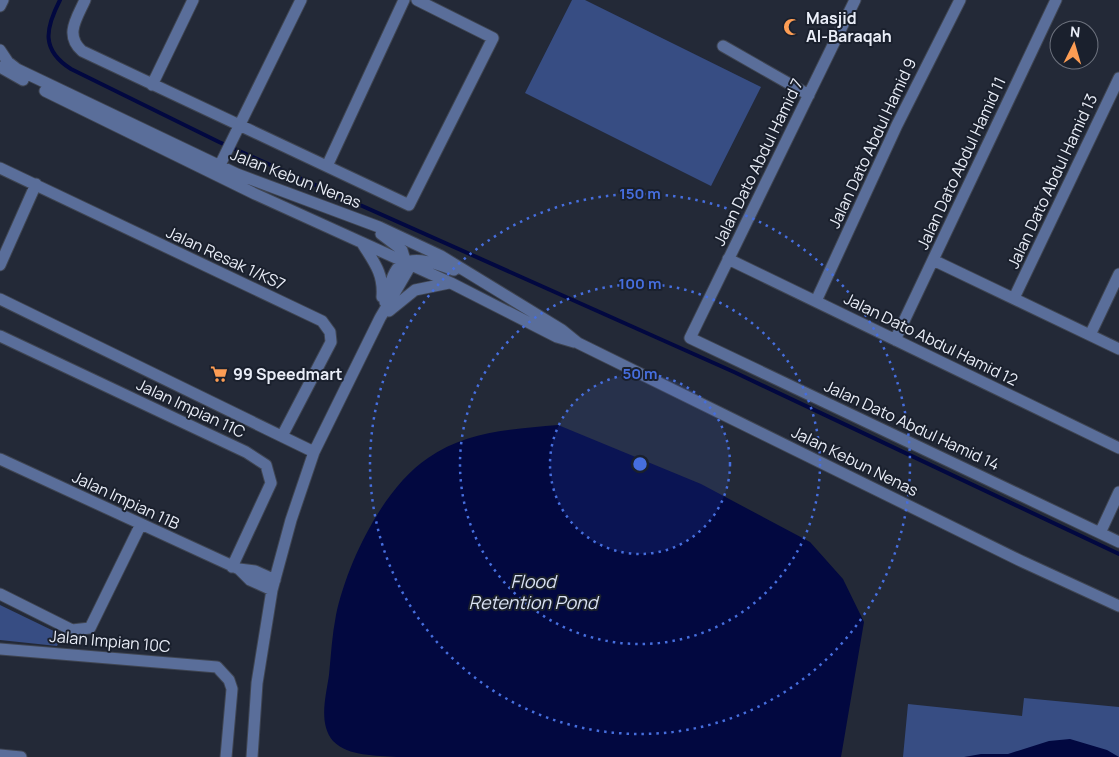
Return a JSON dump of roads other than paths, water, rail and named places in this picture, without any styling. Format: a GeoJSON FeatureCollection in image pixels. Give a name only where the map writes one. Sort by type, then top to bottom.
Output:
{"type":"FeatureCollection","features":[{"type":"Feature","properties":{"kind":"street"},"geometry":{"type":"LineString","coordinates":[[0,6],[3,0]]}},
{"type":"Feature","properties":{"kind":"street"},"geometry":{"type":"LineString","coordinates":[[85,0],[73,26],[73,40],[82,51],[409,204],[493,38],[416,0]]}},
{"type":"Feature","properties":{"kind":"street"},"geometry":{"type":"LineString","coordinates":[[152,85],[193,0]]}},
{"type":"Feature","properties":{"kind":"street"},"geometry":{"type":"LineString","coordinates":[[217,171],[301,0]]}},
{"type":"Feature","properties":{"kind":"street"},"geometry":{"type":"LineString","coordinates":[[328,166],[404,0]]}},
{"type":"Feature","properties":{"kind":"street","name":"Jalan Dato Abdul Hamid 7"},"geometry":{"type":"LineString","coordinates":[[690,338],[855,0]]}},
{"type":"Feature","properties":{"kind":"street","name":"Jalan Dato Abdul Hamid 9"},"geometry":{"type":"LineString","coordinates":[[816,302],[897,125],[960,0]]}},
{"type":"Feature","properties":{"kind":"street","name":"Jalan Dato Abdul Hamid 11"},"geometry":{"type":"LineString","coordinates":[[895,340],[1056,0]]}},
{"type":"Feature","properties":{"kind":"street"},"geometry":{"type":"LineString","coordinates":[[723,46],[809,95]]}},
{"type":"Feature","properties":{"kind":"street","name":"Jalan Kebun Nenas"},"geometry":{"type":"LineString","coordinates":[[0,50],[8,62],[17,69],[201,157],[217,171],[237,174],[362,220],[441,256],[562,330],[578,343]]}},
{"type":"Feature","properties":{"kind":"street","name":"Jalan Kebun Nenas"},"geometry":{"type":"LineString","coordinates":[[0,67],[362,243],[451,283],[557,337],[578,343],[1021,561],[1119,606]]}},
{"type":"Feature","properties":{"kind":"street","name":"Jalan Dato Abdul Hamid 13"},"geometry":{"type":"LineString","coordinates":[[1014,298],[1119,78]]}},
{"type":"Feature","properties":{"kind":"street"},"geometry":{"type":"LineString","coordinates":[[201,157],[221,155],[231,145]]}},
{"type":"Feature","properties":{"kind":"street"},"geometry":{"type":"LineString","coordinates":[[231,145],[230,160],[237,174]]}},
{"type":"Feature","properties":{"kind":"street","name":"Jalan Resak 1/KS7"},"geometry":{"type":"LineString","coordinates":[[0,168],[322,321],[330,332],[331,342],[282,436]]}},
{"type":"Feature","properties":{"kind":"street"},"geometry":{"type":"LineString","coordinates":[[0,265],[36,184]]}},
{"type":"Feature","properties":{"kind":"street"},"geometry":{"type":"LineString","coordinates":[[252,757],[257,683],[274,585],[291,520],[314,452],[380,318],[407,273],[407,262],[399,247],[362,220]]}},
{"type":"Feature","properties":{"kind":"street"},"geometry":{"type":"LineString","coordinates":[[362,243],[380,270],[382,280],[380,318]]}},
{"type":"Feature","properties":{"kind":"street","name":"Jalan Dato Abdul Hamid 12"},"geometry":{"type":"LineString","coordinates":[[728,259],[1119,448]]}},
{"type":"Feature","properties":{"kind":"street"},"geometry":{"type":"LineString","coordinates":[[407,262],[418,260],[434,262],[478,280]]}},
{"type":"Feature","properties":{"kind":"street"},"geometry":{"type":"LineString","coordinates":[[933,260],[1119,349]]}},
{"type":"Feature","properties":{"kind":"street"},"geometry":{"type":"LineString","coordinates":[[1090,335],[1119,274]]}},
{"type":"Feature","properties":{"kind":"street"},"geometry":{"type":"LineString","coordinates":[[380,318],[415,290],[451,283]]}},
{"type":"Feature","properties":{"kind":"street"},"geometry":{"type":"LineString","coordinates":[[0,299],[314,452]]}},
{"type":"Feature","properties":{"kind":"street","name":"Jalan Impian 11C"},"geometry":{"type":"LineString","coordinates":[[0,336],[246,452],[266,465],[271,483],[236,568]]}},
{"type":"Feature","properties":{"kind":"street","name":"Jalan Dato Abdul Hamid 14"},"geometry":{"type":"LineString","coordinates":[[690,338],[1119,542]]}},
{"type":"Feature","properties":{"kind":"street","name":"Jalan Impian 11B"},"geometry":{"type":"LineString","coordinates":[[0,459],[236,568],[255,571],[274,585]]}},
{"type":"Feature","properties":{"kind":"street"},"geometry":{"type":"LineString","coordinates":[[1100,533],[1119,492]]}},
{"type":"Feature","properties":{"kind":"street"},"geometry":{"type":"LineString","coordinates":[[0,594],[72,630],[90,628],[141,524]]}},
{"type":"Feature","properties":{"kind":"street","name":"Jalan Impian 10C"},"geometry":{"type":"LineString","coordinates":[[0,649],[217,667],[229,680],[232,690],[226,757]]}},
{"type":"Feature","properties":{"kind":"street"},"geometry":{"type":"LineString","coordinates":[[0,755],[21,757]]}},
{"type":"Feature","properties":{"kind":"water","name":"Flood Retention Pond"},"geometry":{"type":"Polygon","coordinates":[[[558,425],[701,484],[810,542],[843,579],[864,622],[841,757],[397,757],[355,753],[339,746],[333,741],[328,734],[324,709],[336,615],[341,595],[358,550],[382,507],[412,471],[428,458],[458,442],[507,430],[558,425]]]}},
{"type":"Feature","properties":{"kind":"water"},"geometry":{"type":"Polygon","coordinates":[[[1070,739],[1107,750],[1119,757],[964,757],[981,754],[1008,754],[1049,741],[1070,739]]]}},
{"type":"Feature","properties":{"kind":"waterway"},"geometry":{"type":"LineString","coordinates":[[60,0],[51,20],[49,30],[50,46],[61,62],[71,69],[219,142],[734,372],[1119,554]]}},
{"type":"Feature","properties":{"kind":"place","name":"Masjid Al-Baraqah"},"geometry":{"type":"Point","coordinates":[792,27]}},
{"type":"Feature","properties":{"kind":"place","name":"99 Speedmart"},"geometry":{"type":"Point","coordinates":[219,374]}}]}
